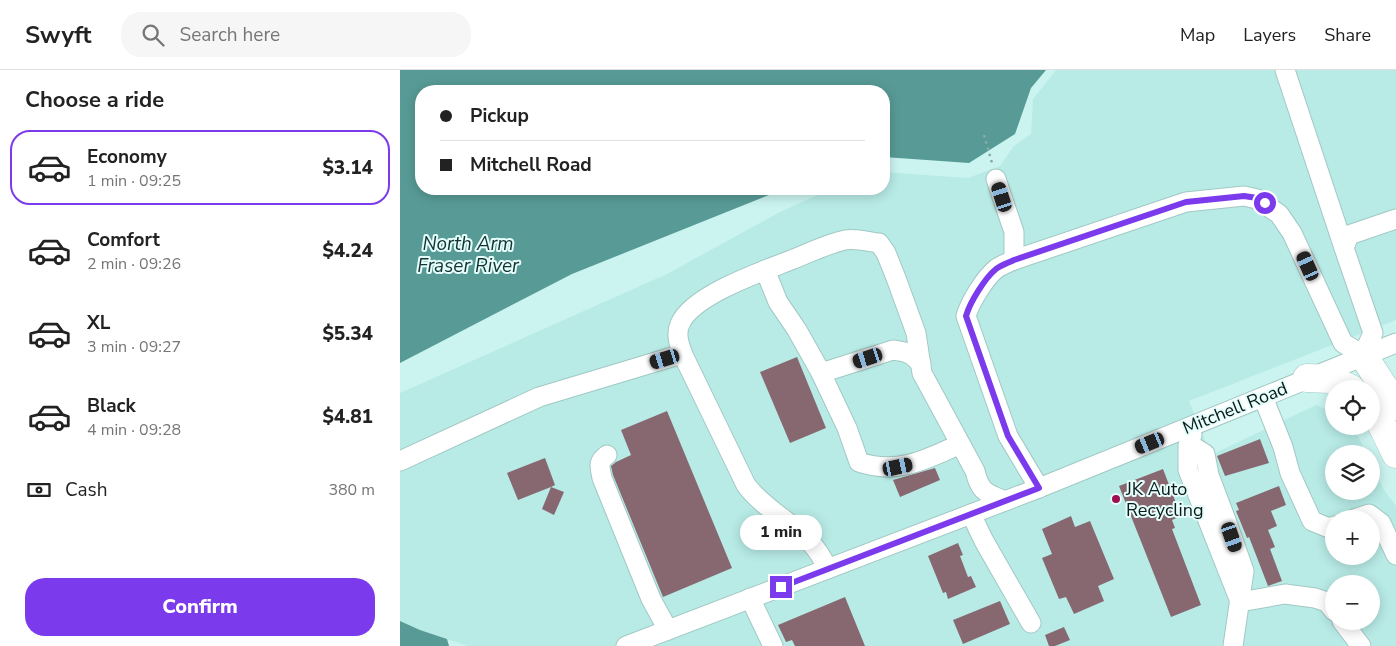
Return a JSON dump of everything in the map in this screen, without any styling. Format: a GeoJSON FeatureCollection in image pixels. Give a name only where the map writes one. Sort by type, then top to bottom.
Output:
{"type":"FeatureCollection","features":[{"type":"Feature","properties":{"kind":"highway"},"geometry":{"type":"LineString","coordinates":[[1363,355],[1372,380]]}},
{"type":"Feature","properties":{"kind":"highway"},"geometry":{"type":"LineString","coordinates":[[1380,400],[1396,375]]}},
{"type":"Feature","properties":{"kind":"highway"},"geometry":{"type":"LineString","coordinates":[[1306,378],[1332,380]]}},
{"type":"Feature","properties":{"kind":"highway"},"geometry":{"type":"LineString","coordinates":[[1380,405],[1396,454]]}},
{"type":"Feature","properties":{"kind":"street"},"geometry":{"type":"LineString","coordinates":[[1039,488],[1008,436],[966,316],[968,307],[977,292],[996,269],[1014,260],[1186,202],[1244,196],[1257,198],[1279,214],[1292,232],[1343,343],[1363,355],[1373,333],[1284,70]]}},
{"type":"Feature","properties":{"kind":"street"},"geometry":{"type":"LineString","coordinates":[[996,179],[1014,232],[1014,260]]}},
{"type":"Feature","properties":{"kind":"street"},"geometry":{"type":"LineString","coordinates":[[1344,248],[1349,235],[1396,219]]}},
{"type":"Feature","properties":{"kind":"street"},"geometry":{"type":"LineString","coordinates":[[827,569],[824,560],[815,546],[755,498],[746,485],[682,354],[678,341],[680,324],[686,315],[713,294],[737,281],[765,270],[847,240],[880,243],[886,253],[916,333],[922,373],[975,471],[978,483],[984,492],[1004,501]]}},
{"type":"Feature","properties":{"kind":"street"},"geometry":{"type":"LineString","coordinates":[[765,270],[778,302],[797,330],[821,373],[847,428],[859,462],[874,467],[898,467],[923,462],[960,444]]}},
{"type":"Feature","properties":{"kind":"street","name":"Mitchell Road"},"geometry":{"type":"LineString","coordinates":[[626,646],[1039,488],[1396,343]]}},
{"type":"Feature","properties":{"kind":"street"},"geometry":{"type":"LineString","coordinates":[[821,373],[893,350],[905,351],[911,354],[921,364]]}},
{"type":"Feature","properties":{"kind":"street"},"geometry":{"type":"LineString","coordinates":[[400,461],[539,397],[682,354]]}},
{"type":"Feature","properties":{"kind":"street"},"geometry":{"type":"LineString","coordinates":[[1263,396],[1283,447],[1290,472],[1312,520],[1325,526]]}},
{"type":"Feature","properties":{"kind":"street"},"geometry":{"type":"LineString","coordinates":[[1201,421],[1195,429],[1189,444],[1188,470],[1240,602],[1235,623],[1233,646]]}},
{"type":"Feature","properties":{"kind":"street"},"geometry":{"type":"LineString","coordinates":[[607,455],[601,459],[599,466],[602,478],[651,599],[668,630]]}},
{"type":"Feature","properties":{"kind":"street"},"geometry":{"type":"LineString","coordinates":[[972,514],[984,541],[1031,623]]}},
{"type":"Feature","properties":{"kind":"street"},"geometry":{"type":"LineString","coordinates":[[1380,522],[1396,554]]}},
{"type":"Feature","properties":{"kind":"street"},"geometry":{"type":"LineString","coordinates":[[1240,602],[1285,594],[1325,601]]}},
{"type":"Feature","properties":{"kind":"street"},"geometry":{"type":"LineString","coordinates":[[750,598],[773,646]]}},
{"type":"Feature","properties":{"kind":"street"},"geometry":{"type":"LineString","coordinates":[[1349,630],[1361,646]]}},
{"type":"Feature","properties":{"kind":"path"},"geometry":{"type":"LineString","coordinates":[[984,135],[996,179]]}},
{"type":"Feature","properties":{"kind":"shaded area"},"geometry":{"type":"Polygon","coordinates":[[[1056,70],[1396,70],[1396,320],[1189,401],[1211,455],[1316,405],[1325,409],[1325,435],[1358,435],[1362,445],[1325,445],[1325,500],[1380,500],[1380,482],[1396,506],[1396,646],[468,646],[420,630],[400,621],[400,393],[667,274],[780,212],[818,195],[890,195],[890,172],[968,178],[1000,166],[1014,146],[1031,134],[1033,99],[1056,70]]]}},
{"type":"Feature","properties":{"kind":"water","name":"North Arm Fraser River"},"geometry":{"type":"Polygon","coordinates":[[[400,70],[1046,70],[1031,88],[1015,134],[969,163],[890,157],[890,85],[415,85],[415,195],[769,195],[572,274],[400,363],[400,70]]]}},
{"type":"Feature","properties":{"kind":"water"},"geometry":{"type":"Polygon","coordinates":[[[400,621],[447,639],[449,646],[400,646],[400,621]]]}},
{"type":"Feature","properties":{"kind":"building"},"geometry":{"type":"Polygon","coordinates":[[[797,357],[826,428],[790,443],[760,372],[797,357]]]}},
{"type":"Feature","properties":{"kind":"building"},"geometry":{"type":"Polygon","coordinates":[[[667,411],[732,568],[663,597],[611,466],[631,455],[621,430],[667,411]]]}},
{"type":"Feature","properties":{"kind":"building"},"geometry":{"type":"Polygon","coordinates":[[[1260,439],[1269,463],[1225,476],[1217,456],[1260,439]]]}},
{"type":"Feature","properties":{"kind":"building"},"geometry":{"type":"Polygon","coordinates":[[[545,458],[555,485],[518,500],[507,473],[545,458]]]}},
{"type":"Feature","properties":{"kind":"building"},"geometry":{"type":"Polygon","coordinates":[[[935,468],[940,480],[900,497],[893,480],[935,468]]]}},
{"type":"Feature","properties":{"kind":"building"},"geometry":{"type":"Polygon","coordinates":[[[1163,469],[1181,516],[1172,520],[1175,528],[1172,529],[1201,605],[1171,617],[1119,486],[1163,469]]]}},
{"type":"Feature","properties":{"kind":"building"},"geometry":{"type":"Polygon","coordinates":[[[1279,486],[1286,505],[1271,511],[1277,526],[1268,530],[1275,547],[1270,549],[1282,581],[1268,586],[1249,537],[1247,538],[1236,511],[1239,510],[1236,503],[1279,486]]]}},
{"type":"Feature","properties":{"kind":"building"},"geometry":{"type":"Polygon","coordinates":[[[551,487],[564,492],[554,515],[542,509],[551,487]]]}},
{"type":"Feature","properties":{"kind":"building"},"geometry":{"type":"Polygon","coordinates":[[[1071,516],[1075,527],[1090,521],[1114,579],[1098,586],[1104,601],[1074,614],[1066,597],[1059,599],[1042,558],[1052,554],[1042,529],[1071,516]]]}},
{"type":"Feature","properties":{"kind":"building"},"geometry":{"type":"Polygon","coordinates":[[[958,543],[963,555],[960,556],[968,577],[971,576],[976,587],[948,599],[946,592],[943,593],[928,556],[958,543]]]}},
{"type":"Feature","properties":{"kind":"building"},"geometry":{"type":"Polygon","coordinates":[[[845,597],[865,646],[795,646],[792,640],[786,642],[778,625],[845,597]]]}},
{"type":"Feature","properties":{"kind":"building"},"geometry":{"type":"Polygon","coordinates":[[[1000,601],[1010,624],[963,644],[953,620],[1000,601]]]}},
{"type":"Feature","properties":{"kind":"building"},"geometry":{"type":"Polygon","coordinates":[[[1064,627],[1070,640],[1055,646],[1049,646],[1045,635],[1064,627]]]}},
{"type":"Feature","properties":{"kind":"place","name":"JK Auto Recycling"},"geometry":{"type":"Point","coordinates":[1116,499]}},
{"type":"Feature","properties":{"kind":"route"},"geometry":{"type":"LineString","coordinates":[[781,587],[1039,488],[1008,436],[966,316],[968,307],[977,292],[996,269],[1014,260],[1186,202],[1244,196],[1257,198],[1265,203]]}}]}
